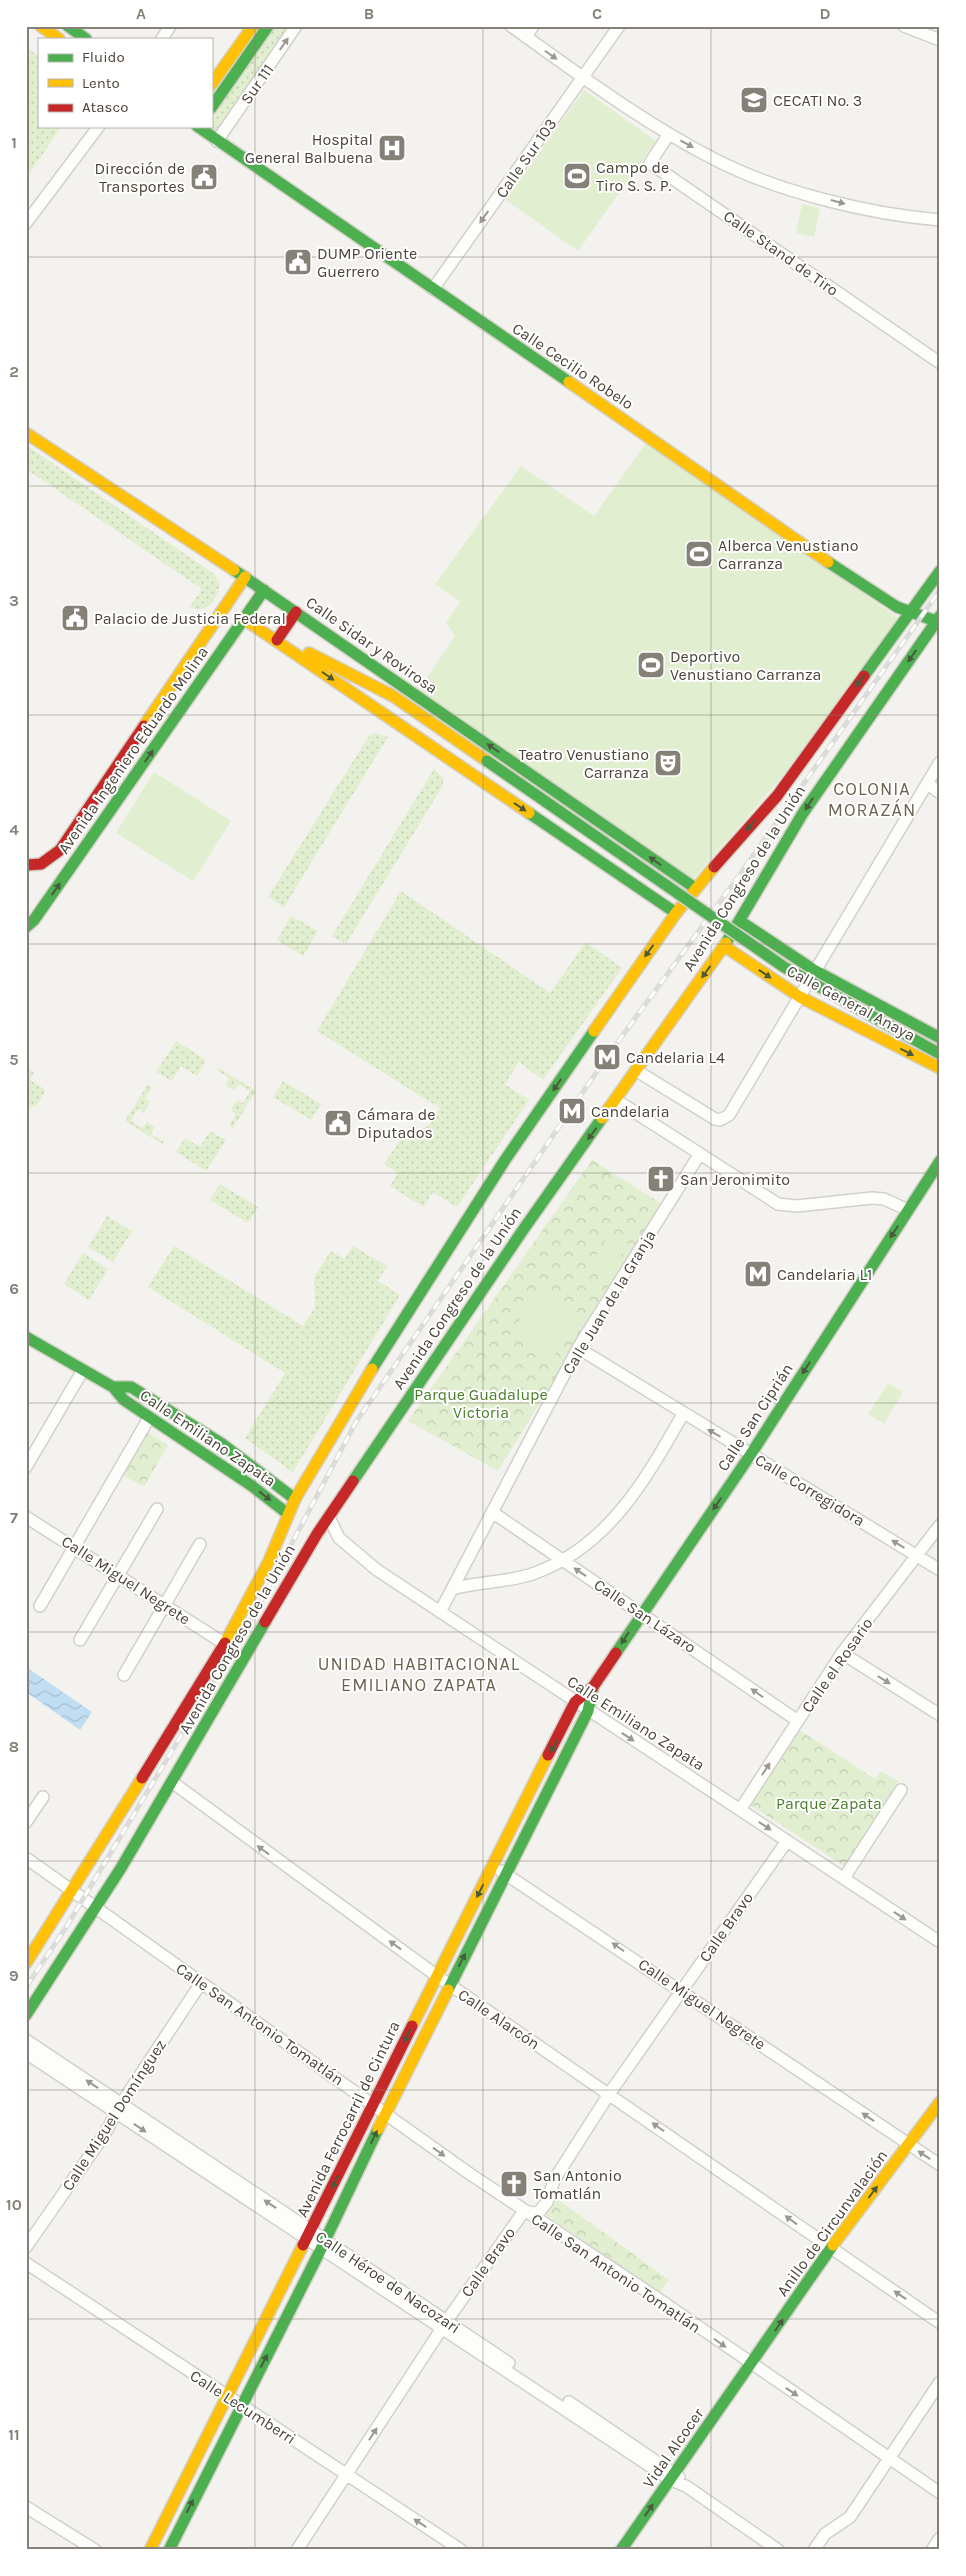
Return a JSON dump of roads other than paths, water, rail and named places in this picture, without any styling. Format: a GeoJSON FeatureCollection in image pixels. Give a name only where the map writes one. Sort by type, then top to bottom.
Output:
{"type":"FeatureCollection","features":[{"type":"Feature","properties":{"kind":"street"},"geometry":{"type":"LineString","coordinates":[[41,26],[58,38]]}},
{"type":"Feature","properties":{"kind":"street"},"geometry":{"type":"LineString","coordinates":[[163,38],[170,26]]}},
{"type":"Feature","properties":{"kind":"street"},"geometry":{"type":"LineString","coordinates":[[212,84],[253,26]]}},
{"type":"Feature","properties":{"kind":"street"},"geometry":{"type":"LineString","coordinates":[[212,107],[268,26]]}},
{"type":"Feature","properties":{"kind":"street","name":"Sur 111"},"geometry":{"type":"LineString","coordinates":[[217,141],[296,26]]}},
{"type":"Feature","properties":{"kind":"street"},"geometry":{"type":"LineString","coordinates":[[511,26],[668,134],[716,160],[788,189],[870,210],[940,220]]}},
{"type":"Feature","properties":{"kind":"street"},"geometry":{"type":"LineString","coordinates":[[526,37],[534,26]]}},
{"type":"Feature","properties":{"kind":"street","name":"Calle Sur 103"},"geometry":{"type":"LineString","coordinates":[[433,289],[619,26]]}},
{"type":"Feature","properties":{"kind":"street"},"geometry":{"type":"LineString","coordinates":[[904,26],[940,40]]}},
{"type":"Feature","properties":{"kind":"street"},"geometry":{"type":"LineString","coordinates":[[70,27],[85,38]]}},
{"type":"Feature","properties":{"kind":"street"},"geometry":{"type":"LineString","coordinates":[[26,223],[97,128]]}},
{"type":"Feature","properties":{"kind":"street","name":"Calle Cecilio Robelo"},"geometry":{"type":"LineString","coordinates":[[199,128],[826,560],[909,613],[939,620]]}},
{"type":"Feature","properties":{"kind":"street","name":"Calle Stand de Tiro"},"geometry":{"type":"LineString","coordinates":[[668,134],[650,163],[940,363]]}},
{"type":"Feature","properties":{"kind":"street","name":"Calle Sidar y Rovirosa"},"geometry":{"type":"LineString","coordinates":[[26,433],[245,577],[695,888]]}},
{"type":"Feature","properties":{"kind":"street","name":"Avenida Congreso de la Unión"},"geometry":{"type":"LineString","coordinates":[[26,1963],[225,1644],[269,1561],[295,1499],[372,1370],[467,1219],[610,1007],[676,914],[695,888],[777,796],[940,571]]}},
{"type":"Feature","properties":{"kind":"street","name":"Avenida Ingeniero Eduardo Molina"},"geometry":{"type":"LineString","coordinates":[[26,865],[33,866],[48,861],[60,850],[245,577]]}},
{"type":"Feature","properties":{"kind":"street","name":"Avenida Ingeniero Eduardo Molina"},"geometry":{"type":"LineString","coordinates":[[26,927],[34,920],[264,590]]}},
{"type":"Feature","properties":{"kind":"street"},"geometry":{"type":"LineString","coordinates":[[281,643],[296,612]]}},
{"type":"Feature","properties":{"kind":"street"},"geometry":{"type":"LineString","coordinates":[[244,620],[281,643],[676,914]]}},
{"type":"Feature","properties":{"kind":"street","name":"Avenida Congreso de la Unión"},"geometry":{"type":"LineString","coordinates":[[26,2015],[96,1908],[329,1516],[523,1230],[724,946],[803,813],[939,620]]}},
{"type":"Feature","properties":{"kind":"street"},"geometry":{"type":"LineString","coordinates":[[328,634],[393,696]]}},
{"type":"Feature","properties":{"kind":"street"},"geometry":{"type":"LineString","coordinates":[[281,643],[311,653],[393,696]]}},
{"type":"Feature","properties":{"kind":"street","name":"Calle Sidar y Rovirosa"},"geometry":{"type":"LineString","coordinates":[[393,696],[784,967],[940,1054]]}},
{"type":"Feature","properties":{"kind":"street"},"geometry":{"type":"LineString","coordinates":[[637,1071],[715,1119],[725,1119],[940,762]]}},
{"type":"Feature","properties":{"kind":"street"},"geometry":{"type":"LineString","coordinates":[[928,784],[940,793]]}},
{"type":"Feature","properties":{"kind":"street","name":"Calle General Anaya"},"geometry":{"type":"LineString","coordinates":[[740,921],[814,970],[940,1038]]}},
{"type":"Feature","properties":{"kind":"street","name":"Calle General Anaya"},"geometry":{"type":"LineString","coordinates":[[724,946],[800,997],[940,1068]]}},
{"type":"Feature","properties":{"kind":"street"},"geometry":{"type":"LineString","coordinates":[[616,1100],[778,1204],[796,1206],[872,1198],[884,1199],[908,1210]]}},
{"type":"Feature","properties":{"kind":"street","name":"Calle Juan de la Granja"},"geometry":{"type":"LineString","coordinates":[[440,1612],[578,1348],[699,1155]]}},
{"type":"Feature","properties":{"kind":"street","name":"Calle San Ciprián"},"geometry":{"type":"LineString","coordinates":[[576,1702],[593,1687],[751,1454],[940,1161]]}},
{"type":"Feature","properties":{"kind":"street","name":"Calle Emiliano Zapata"},"geometry":{"type":"LineString","coordinates":[[26,1337],[113,1387],[124,1400],[252,1486],[288,1514]]}},
{"type":"Feature","properties":{"kind":"street","name":"Calle Corregidora"},"geometry":{"type":"LineString","coordinates":[[578,1348],[940,1570]]}},
{"type":"Feature","properties":{"kind":"street"},"geometry":{"type":"LineString","coordinates":[[26,1467],[83,1370]]}},
{"type":"Feature","properties":{"kind":"street","name":"Calle Emiliano Zapata"},"geometry":{"type":"LineString","coordinates":[[113,1387],[131,1387],[235,1452],[295,1499]]}},
{"type":"Feature","properties":{"kind":"street"},"geometry":{"type":"LineString","coordinates":[[452,1589],[504,1581],[534,1573],[563,1560],[602,1531],[632,1498],[683,1414]]}},
{"type":"Feature","properties":{"kind":"street"},"geometry":{"type":"LineString","coordinates":[[40,1606],[73,1546],[149,1418]]}},
{"type":"Feature","properties":{"kind":"street"},"geometry":{"type":"LineString","coordinates":[[80,1640],[157,1509]]}},
{"type":"Feature","properties":{"kind":"street","name":"Calle San Lázaro"},"geometry":{"type":"LineString","coordinates":[[492,1512],[798,1721]]}},
{"type":"Feature","properties":{"kind":"street","name":"Calle Emiliano Zapata"},"geometry":{"type":"LineString","coordinates":[[329,1516],[340,1538],[378,1570],[588,1711],[940,1942]]}},
{"type":"Feature","properties":{"kind":"street","name":"Calle Miguel Negrete"},"geometry":{"type":"LineString","coordinates":[[26,1517],[119,1574],[225,1644]]}},
{"type":"Feature","properties":{"kind":"street","name":"Calle el Rosario"},"geometry":{"type":"LineString","coordinates":[[740,1810],[842,1653],[940,1525]]}},
{"type":"Feature","properties":{"kind":"street"},"geometry":{"type":"LineString","coordinates":[[124,1675],[200,1544]]}},
{"type":"Feature","properties":{"kind":"street"},"geometry":{"type":"LineString","coordinates":[[842,1653],[940,1715]]}},
{"type":"Feature","properties":{"kind":"street","name":"Calle San Ciprián"},"geometry":{"type":"LineString","coordinates":[[588,1711],[593,1687]]}},
{"type":"Feature","properties":{"kind":"street","name":"Avenida Ferrocarril de Cintura"},"geometry":{"type":"LineString","coordinates":[[150,2550],[576,1702]]}},
{"type":"Feature","properties":{"kind":"street","name":"Avenida Ferrocarril de Cintura"},"geometry":{"type":"LineString","coordinates":[[169,2550],[588,1711]]}},
{"type":"Feature","properties":{"kind":"street","name":"Calle Alarcón"},"geometry":{"type":"LineString","coordinates":[[172,1782],[437,1976],[940,2323]]}},
{"type":"Feature","properties":{"kind":"street"},"geometry":{"type":"LineString","coordinates":[[844,1878],[901,1790]]}},
{"type":"Feature","properties":{"kind":"street"},"geometry":{"type":"LineString","coordinates":[[26,1822],[43,1797]]}},
{"type":"Feature","properties":{"kind":"street","name":"Calle Bravo"},"geometry":{"type":"LineString","coordinates":[[297,2550],[444,2326],[524,2211],[534,2213],[543,2208],[554,2180],[609,2094],[787,1841]]}},
{"type":"Feature","properties":{"kind":"street","name":"Calle San Antonio Tomatlán"},"geometry":{"type":"LineString","coordinates":[[26,1858],[524,2211],[660,2300],[940,2493]]}},
{"type":"Feature","properties":{"kind":"street","name":"Calle Miguel Negrete"},"geometry":{"type":"LineString","coordinates":[[493,1866],[940,2165]]}},
{"type":"Feature","properties":{"kind":"street","name":"Calle Miguel Domínguez"},"geometry":{"type":"LineString","coordinates":[[26,2247],[104,2135],[118,2108],[201,1983]]}},
{"type":"Feature","properties":{"kind":"street","name":"Calle Héroe de Nacozari"},"geometry":{"type":"LineString","coordinates":[[26,2040],[118,2108],[444,2326],[673,2476],[778,2550]]}},
{"type":"Feature","properties":{"kind":"street","name":"Calle Héroe de Nacozari"},"geometry":{"type":"LineString","coordinates":[[26,2053],[118,2108]]}},
{"type":"Feature","properties":{"kind":"street","name":"Anillo de Circunvalación"},"geometry":{"type":"LineString","coordinates":[[752,2365],[831,2248],[940,2102]]}},
{"type":"Feature","properties":{"kind":"street","name":"Calle Lecumberri"},"geometry":{"type":"LineString","coordinates":[[26,2263],[240,2406],[461,2550]]}},
{"type":"Feature","properties":{"kind":"street","name":"Vidal Alcocer"},"geometry":{"type":"LineString","coordinates":[[621,2550],[752,2365]]}},
{"type":"Feature","properties":{"kind":"street"},"geometry":{"type":"LineString","coordinates":[[814,2550],[825,2534],[850,2517],[940,2382]]}},
{"type":"Feature","properties":{"kind":"street"},"geometry":{"type":"LineString","coordinates":[[26,2507],[95,2550]]}},
{"type":"Feature","properties":{"kind":"street"},"geometry":{"type":"LineString","coordinates":[[932,2550],[940,2538]]}},
{"type":"Feature","properties":{"kind":"water"},"geometry":{"type":"Polygon","coordinates":[[[26,1667],[92,1712],[80,1730],[26,1692],[26,1667]]]}},
{"type":"Feature","properties":{"kind":"railway"},"geometry":{"type":"LineString","coordinates":[[26,1987],[65,1929],[256,1611],[356,1422],[607,1057],[738,877],[940,590]]}},
{"type":"Feature","properties":{"kind":"place","name":"CECATI No. 3"},"geometry":{"type":"Point","coordinates":[754,100]}},
{"type":"Feature","properties":{"kind":"place","name":"Hospital General Balbuena"},"geometry":{"type":"Point","coordinates":[392,148]}},
{"type":"Feature","properties":{"kind":"place","name":"Campo de Tiro S. S. P."},"geometry":{"type":"Point","coordinates":[577,176]}},
{"type":"Feature","properties":{"kind":"place","name":"Dirección de Transportes"},"geometry":{"type":"Point","coordinates":[204,177]}},
{"type":"Feature","properties":{"kind":"place","name":"DUMP Oriente Guerrero"},"geometry":{"type":"Point","coordinates":[298,262]}},
{"type":"Feature","properties":{"kind":"place","name":"Alberca Venustiano Carranza"},"geometry":{"type":"Point","coordinates":[699,554]}},
{"type":"Feature","properties":{"kind":"place","name":"Palacio de Justicia Federal"},"geometry":{"type":"Point","coordinates":[75,618]}},
{"type":"Feature","properties":{"kind":"place","name":"Deportivo Venustiano Carranza"},"geometry":{"type":"Point","coordinates":[651,665]}},
{"type":"Feature","properties":{"kind":"place","name":"Teatro Venustiano Carranza"},"geometry":{"type":"Point","coordinates":[668,763]}},
{"type":"Feature","properties":{"kind":"place","name":"Candelaria L4"},"geometry":{"type":"Point","coordinates":[607,1057]}},
{"type":"Feature","properties":{"kind":"place","name":"Candelaria"},"geometry":{"type":"Point","coordinates":[572,1111]}},
{"type":"Feature","properties":{"kind":"place","name":"Cámara de Diputados"},"geometry":{"type":"Point","coordinates":[338,1123]}},
{"type":"Feature","properties":{"kind":"place","name":"San Jeronimito"},"geometry":{"type":"Point","coordinates":[661,1179]}},
{"type":"Feature","properties":{"kind":"place","name":"Candelaria L1"},"geometry":{"type":"Point","coordinates":[758,1274]}},
{"type":"Feature","properties":{"kind":"place","name":"San Antonio Tomatlán"},"geometry":{"type":"Point","coordinates":[514,2184]}},
{"type":"Feature","properties":{"kind":"district","name":"COLONIA MORAZÁN"},"geometry":{"type":"Point","coordinates":[872,800]}},
{"type":"Feature","properties":{"kind":"district","name":"UNIDAD HABITACIONAL EMILIANO ZAPATA"},"geometry":{"type":"Point","coordinates":[419,1674]}},
{"type":"Feature","properties":{"kind":"park label","name":"Parque Guadalupe Victoria"},"geometry":{"type":"Point","coordinates":[481,1403]}},
{"type":"Feature","properties":{"kind":"park label","name":"Parque Zapata"},"geometry":{"type":"Point","coordinates":[829,1803]}}]}
